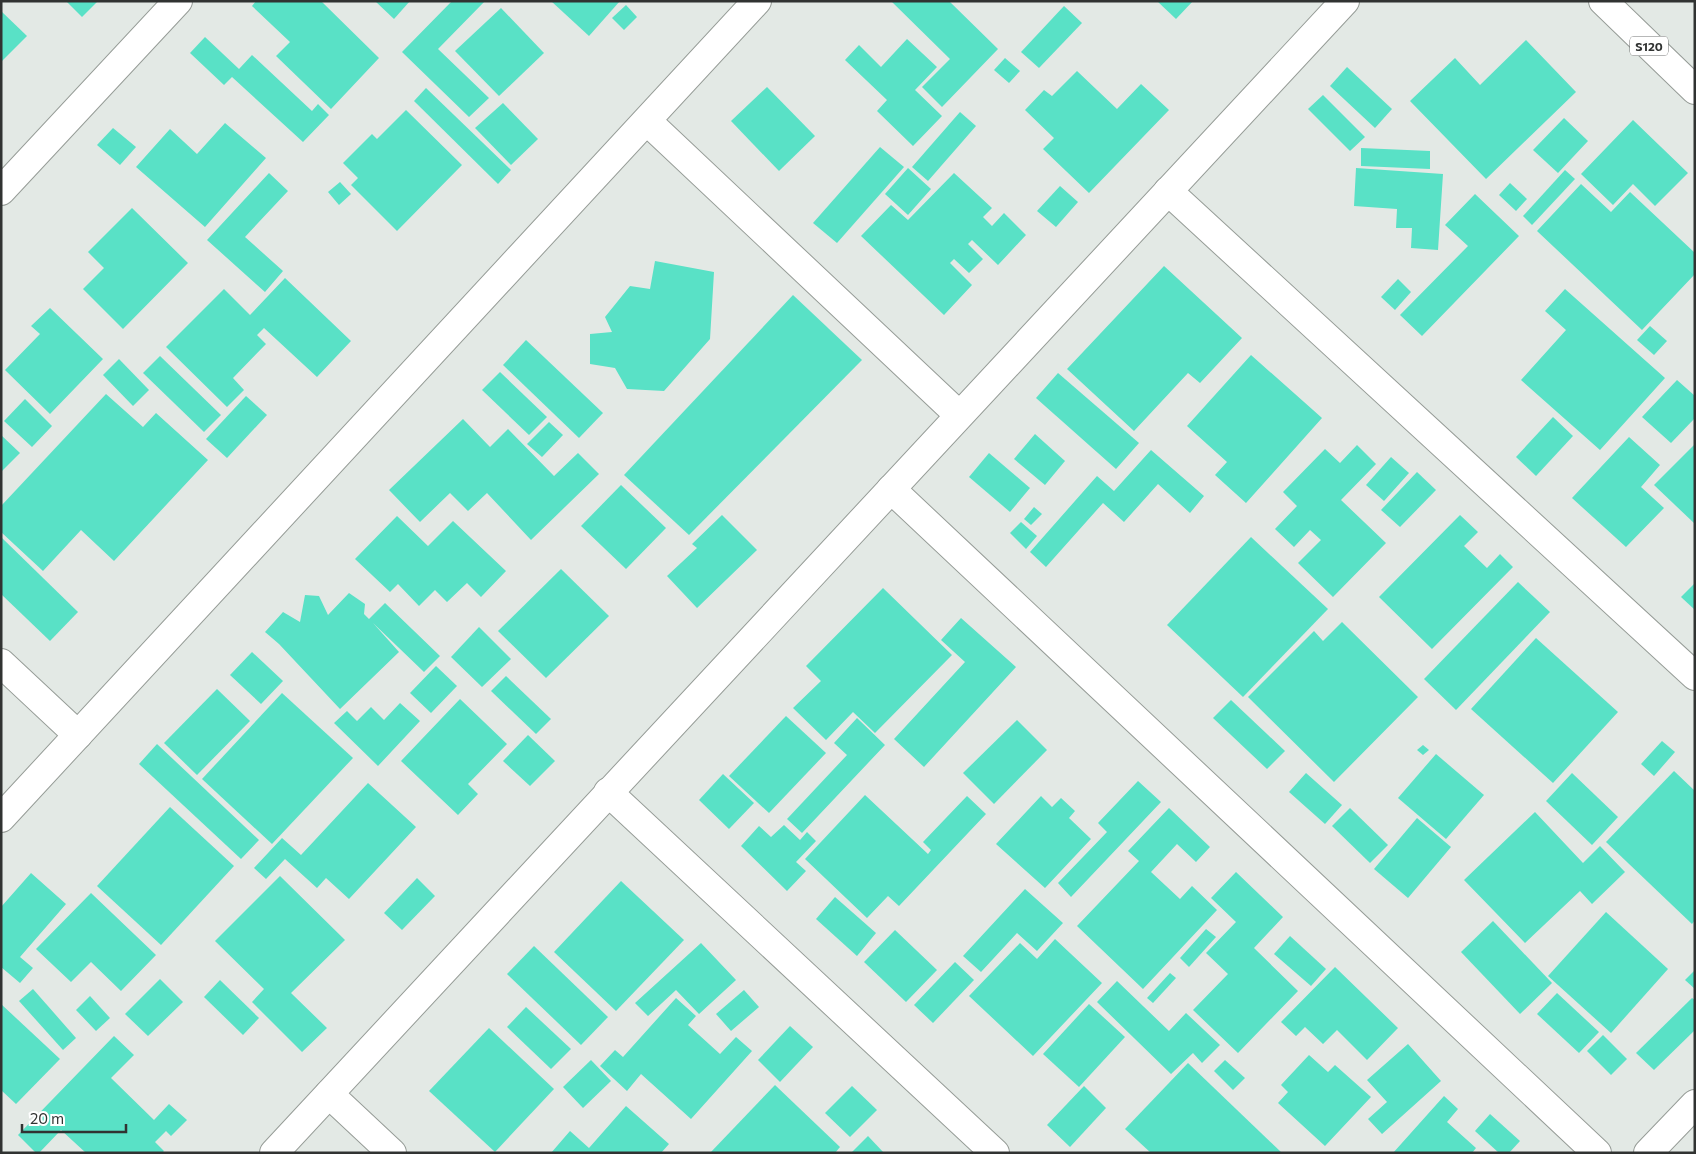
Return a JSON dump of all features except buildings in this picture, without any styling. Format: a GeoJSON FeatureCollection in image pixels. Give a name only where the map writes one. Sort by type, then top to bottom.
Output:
{"type":"FeatureCollection","features":[{"type":"Feature","properties":{"kind":"street"},"geometry":{"type":"LineString","coordinates":[[1,191],[178,1]]}},
{"type":"Feature","properties":{"kind":"street"},"geometry":{"type":"LineString","coordinates":[[1,818],[757,1]]}},
{"type":"Feature","properties":{"kind":"street"},"geometry":{"type":"LineString","coordinates":[[274,1153],[1345,1]]}},
{"type":"Feature","properties":{"kind":"street","name":"S120"},"geometry":{"type":"LineString","coordinates":[[1603,1],[1695,90]]}},
{"type":"Feature","properties":{"kind":"street"},"geometry":{"type":"LineString","coordinates":[[647,121],[960,415]]}},
{"type":"Feature","properties":{"kind":"street"},"geometry":{"type":"LineString","coordinates":[[1168,191],[1695,676]]}},
{"type":"Feature","properties":{"kind":"street"},"geometry":{"type":"LineString","coordinates":[[891,488],[1597,1153]]}},
{"type":"Feature","properties":{"kind":"street"},"geometry":{"type":"LineString","coordinates":[[1,663],[78,735]]}},
{"type":"Feature","properties":{"kind":"street"},"geometry":{"type":"LineString","coordinates":[[608,792],[995,1153]]}},
{"type":"Feature","properties":{"kind":"street"},"geometry":{"type":"LineString","coordinates":[[329,1094],[392,1153]]}},
{"type":"Feature","properties":{"kind":"street"},"geometry":{"type":"LineString","coordinates":[[1648,1153],[1695,1104]]}}]}
